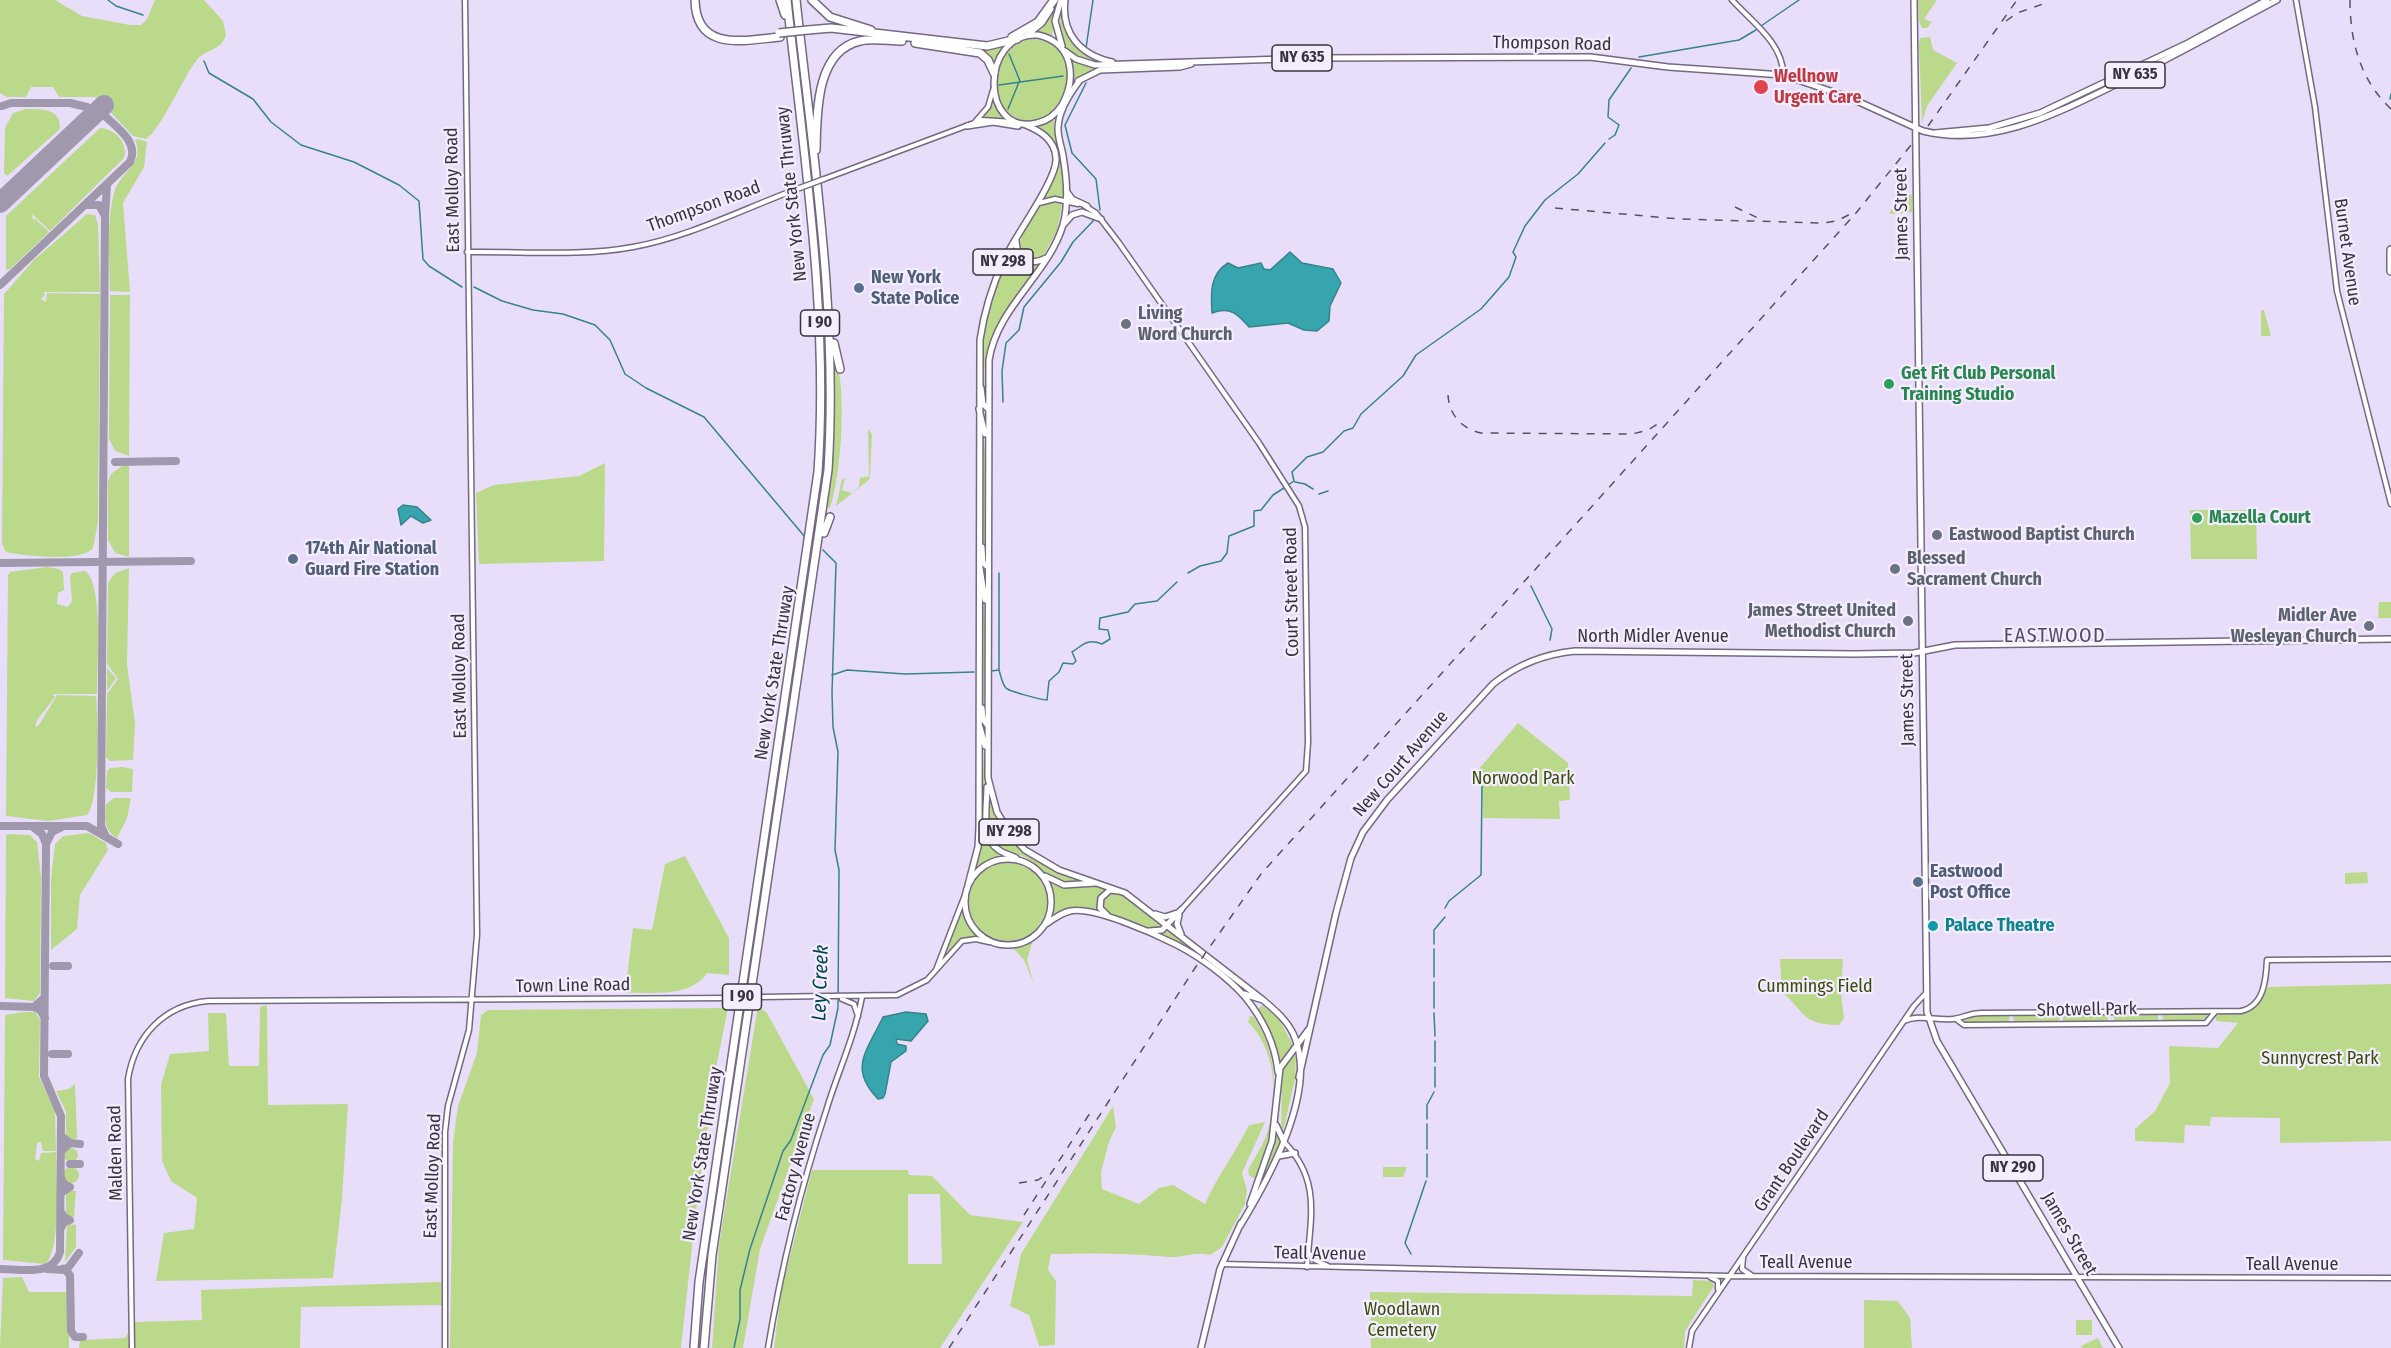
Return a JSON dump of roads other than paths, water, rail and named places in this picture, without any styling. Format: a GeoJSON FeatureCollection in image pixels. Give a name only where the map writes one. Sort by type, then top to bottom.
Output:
{"type":"FeatureCollection","features":[{"type":"Feature","properties":{"kind":"highway"},"geometry":{"type":"LineString","coordinates":[[697,0],[699,22],[705,31],[719,39],[731,41],[808,32],[840,32],[987,46],[1020,38]]}},
{"type":"Feature","properties":{"kind":"highway"},"geometry":{"type":"LineString","coordinates":[[780,0],[790,31]]}},
{"type":"Feature","properties":{"kind":"highway","name":"New York State Thruway"},"geometry":{"type":"LineString","coordinates":[[694,1348],[702,1261],[819,472],[822,393],[819,304],[787,0]]}},
{"type":"Feature","properties":{"kind":"highway","name":"New York State Thruway"},"geometry":{"type":"LineString","coordinates":[[704,1348],[712,1255],[818,549],[830,433],[830,322],[796,0]]}},
{"type":"Feature","properties":{"kind":"highway"},"geometry":{"type":"LineString","coordinates":[[812,0],[821,11],[837,20],[902,39],[980,53],[988,60],[994,74]]}},
{"type":"Feature","properties":{"kind":"highway"},"geometry":{"type":"LineString","coordinates":[[987,46],[1020,34],[1034,25],[1055,0]]}},
{"type":"Feature","properties":{"kind":"highway"},"geometry":{"type":"LineString","coordinates":[[815,173],[818,104],[824,78],[834,60],[846,47],[861,41],[902,39]]}},
{"type":"Feature","properties":{"kind":"highway"},"geometry":{"type":"LineString","coordinates":[[2391,250],[2391,271]]}},
{"type":"Feature","properties":{"kind":"highway"},"geometry":{"type":"LineString","coordinates":[[830,322],[840,369]]}},
{"type":"Feature","properties":{"kind":"highway"},"geometry":{"type":"LineString","coordinates":[[818,549],[830,517]]}},
{"type":"Feature","properties":{"kind":"main road"},"geometry":{"type":"LineString","coordinates":[[1040,132],[1015,122],[1001,109],[993,90],[994,74],[1002,54],[1042,23],[1055,0]]}},
{"type":"Feature","properties":{"kind":"main road"},"geometry":{"type":"LineString","coordinates":[[1063,0],[1066,25],[1077,44],[1096,58],[1122,64]]}},
{"type":"Feature","properties":{"kind":"main road","name":"NY 298"},"geometry":{"type":"LineString","coordinates":[[1020,860],[1000,851],[988,838],[987,408],[989,360],[1003,320],[1047,257],[1062,228],[1067,191],[1065,165],[1055,129],[1060,108],[1066,97],[1070,72],[1055,27],[1057,9],[1063,0]]}},
{"type":"Feature","properties":{"kind":"main road","name":"James Street"},"geometry":{"type":"LineString","coordinates":[[1914,0],[1924,994],[1928,1019],[1935,1038],[2119,1348]]}},
{"type":"Feature","properties":{"kind":"main road","name":"Thompson Road"},"geometry":{"type":"LineString","coordinates":[[1935,133],[1989,128],[2040,113],[2188,43],[2267,0]]}},
{"type":"Feature","properties":{"kind":"main road","name":"Thompson Road"},"geometry":{"type":"LineString","coordinates":[[1064,49],[1089,64],[1315,58],[1590,57],[1668,68],[1783,75],[1848,97],[1916,128],[1947,136],[1981,135],[2034,122],[2178,54],[2277,0]]}},
{"type":"Feature","properties":{"kind":"main road"},"geometry":{"type":"LineString","coordinates":[[1020,38],[1045,37],[1064,49]]}},
{"type":"Feature","properties":{"kind":"main road","name":"Thompson Road"},"geometry":{"type":"LineString","coordinates":[[1080,80],[1101,70],[1180,66],[1192,63]]}},
{"type":"Feature","properties":{"kind":"main road"},"geometry":{"type":"LineString","coordinates":[[1066,97],[1080,80]]}},
{"type":"Feature","properties":{"kind":"main road"},"geometry":{"type":"LineString","coordinates":[[1065,165],[1058,134],[1059,121],[1080,80]]}},
{"type":"Feature","properties":{"kind":"main road"},"geometry":{"type":"LineString","coordinates":[[1023,124],[1040,123],[1060,108]]}},
{"type":"Feature","properties":{"kind":"main road"},"geometry":{"type":"LineString","coordinates":[[967,126],[998,122],[1040,132]]}},
{"type":"Feature","properties":{"kind":"main road","name":"NY 298"},"geometry":{"type":"LineString","coordinates":[[1040,132],[1052,143],[1056,158],[1054,172],[1016,238],[989,298],[978,362],[979,838],[965,895],[968,919],[975,930],[989,942],[1008,946],[1020,944],[1035,936],[1046,924],[1070,911],[1089,911],[1136,928],[1190,952],[1240,992],[1261,1019],[1271,1040],[1279,1080],[1276,1115],[1265,1166],[1240,1226]]}},
{"type":"Feature","properties":{"kind":"main road"},"geometry":{"type":"LineString","coordinates":[[1067,191],[1072,199],[1087,206]]}},
{"type":"Feature","properties":{"kind":"main road"},"geometry":{"type":"LineString","coordinates":[[1062,228],[1072,215],[1082,212],[1101,219]]}},
{"type":"Feature","properties":{"kind":"main road"},"geometry":{"type":"LineString","coordinates":[[1016,238],[1017,254],[1024,261],[1037,262],[1047,257]]}},
{"type":"Feature","properties":{"kind":"main road"},"geometry":{"type":"LineString","coordinates":[[978,362],[983,404],[987,408]]}},
{"type":"Feature","properties":{"kind":"main road"},"geometry":{"type":"LineString","coordinates":[[978,408],[981,412],[988,453]]}},
{"type":"Feature","properties":{"kind":"main road"},"geometry":{"type":"LineString","coordinates":[[979,518],[983,561],[988,567]]}},
{"type":"Feature","properties":{"kind":"main road"},"geometry":{"type":"LineString","coordinates":[[979,567],[982,573],[988,617]]}},
{"type":"Feature","properties":{"kind":"main road","name":"North Midler Avenue"},"geometry":{"type":"LineString","coordinates":[[1563,652],[1922,652],[1954,645],[2391,639]]}},
{"type":"Feature","properties":{"kind":"main road","name":"New Court Avenue"},"geometry":{"type":"LineString","coordinates":[[1299,1077],[1347,869],[1367,825],[1493,684],[1522,664],[1563,652]]}},
{"type":"Feature","properties":{"kind":"main road"},"geometry":{"type":"LineString","coordinates":[[979,687],[983,719],[988,726]]}},
{"type":"Feature","properties":{"kind":"main road"},"geometry":{"type":"LineString","coordinates":[[979,726],[982,729],[987,756]]}},
{"type":"Feature","properties":{"kind":"main road","name":"NY 298"},"geometry":{"type":"LineString","coordinates":[[987,768],[991,795],[998,812],[1017,842],[1048,865],[1125,893],[1263,1000],[1280,1015],[1292,1032],[1297,1046],[1299,1077],[1287,1132],[1280,1156],[1221,1264],[1201,1348]]}},
{"type":"Feature","properties":{"kind":"main road"},"geometry":{"type":"LineString","coordinates":[[968,885],[987,865],[1000,860],[1020,860],[1041,873],[1049,887],[1052,900],[1046,924]]}},
{"type":"Feature","properties":{"kind":"main road","name":"NY 298"},"geometry":{"type":"LineString","coordinates":[[1041,873],[1064,885],[1104,884]]}},
{"type":"Feature","properties":{"kind":"main road"},"geometry":{"type":"LineString","coordinates":[[1110,919],[1100,908],[1102,896],[1110,891],[1125,893]]}},
{"type":"Feature","properties":{"kind":"main road"},"geometry":{"type":"LineString","coordinates":[[1149,912],[1165,917],[1181,910]]}},
{"type":"Feature","properties":{"kind":"main road"},"geometry":{"type":"LineString","coordinates":[[1136,928],[1156,932],[1167,926],[1181,910]]}},
{"type":"Feature","properties":{"kind":"main road"},"geometry":{"type":"LineString","coordinates":[[1181,910],[1177,924],[1186,940]]}},
{"type":"Feature","properties":{"kind":"main road"},"geometry":{"type":"LineString","coordinates":[[1240,992],[1252,999],[1263,1000]]}},
{"type":"Feature","properties":{"kind":"main road","name":"New Court Avenue"},"geometry":{"type":"LineString","coordinates":[[1279,1080],[1282,1062],[1307,1033],[1312,1019]]}},
{"type":"Feature","properties":{"kind":"main road"},"geometry":{"type":"LineString","coordinates":[[1292,1032],[1300,1035],[1307,1033]]}},
{"type":"Feature","properties":{"kind":"main road"},"geometry":{"type":"LineString","coordinates":[[1276,1115],[1277,1132],[1284,1142]]}},
{"type":"Feature","properties":{"kind":"main road"},"geometry":{"type":"LineString","coordinates":[[1277,1132],[1287,1132]]}},
{"type":"Feature","properties":{"kind":"main road"},"geometry":{"type":"LineString","coordinates":[[1280,1156],[1295,1154]]}},
{"type":"Feature","properties":{"kind":"street","name":"East Molloy Road"},"geometry":{"type":"LineString","coordinates":[[445,1348],[445,1132],[448,1106],[467,1041],[473,1000],[477,935],[465,0]]}},
{"type":"Feature","properties":{"kind":"street"},"geometry":{"type":"LineString","coordinates":[[1732,0],[1776,47],[1782,58],[1783,75]]}},
{"type":"Feature","properties":{"kind":"street","name":"Burnet Avenue"},"geometry":{"type":"LineString","coordinates":[[2296,0],[2315,111],[2337,291],[2391,504]]}},
{"type":"Feature","properties":{"kind":"street","name":"Thompson Road"},"geometry":{"type":"LineString","coordinates":[[974,122],[988,106],[993,90]]}},
{"type":"Feature","properties":{"kind":"street","name":"Thompson Road"},"geometry":{"type":"LineString","coordinates":[[467,252],[599,251],[635,247],[671,237],[974,122],[991,118],[1015,122]]}},
{"type":"Feature","properties":{"kind":"street"},"geometry":{"type":"LineString","coordinates":[[1035,204],[1051,199],[1087,206]]}},
{"type":"Feature","properties":{"kind":"street","name":"Court Street Road"},"geometry":{"type":"LineString","coordinates":[[1087,206],[1101,219],[1259,443],[1299,506],[1305,527],[1308,742],[1306,771],[1181,910]]}},
{"type":"Feature","properties":{"kind":"street"},"geometry":{"type":"LineString","coordinates":[[933,974],[947,946],[965,895]]}},
{"type":"Feature","properties":{"kind":"street"},"geometry":{"type":"LineString","coordinates":[[844,998],[903,993],[917,987],[933,974],[962,941],[976,939],[989,942]]}},
{"type":"Feature","properties":{"kind":"street","name":"Shotwell Park"},"geometry":{"type":"LineString","coordinates":[[1956,1019],[1964,1013],[1982,1012],[2247,1009],[2261,993],[2266,981],[2267,960],[2391,959]]}},
{"type":"Feature","properties":{"kind":"street","name":"Grant Boulevard"},"geometry":{"type":"LineString","coordinates":[[1689,1348],[1692,1331],[1924,994]]}},
{"type":"Feature","properties":{"kind":"street","name":"Factory Avenue"},"geometry":{"type":"LineString","coordinates":[[768,1348],[782,1276],[815,1146],[851,1044],[862,997]]}},
{"type":"Feature","properties":{"kind":"street"},"geometry":{"type":"LineString","coordinates":[[844,998],[854,1004],[858,1018]]}},
{"type":"Feature","properties":{"kind":"street","name":"Town Line Road"},"geometry":{"type":"LineString","coordinates":[[208,1001],[844,998]]}},
{"type":"Feature","properties":{"kind":"street","name":"Malden Road"},"geometry":{"type":"LineString","coordinates":[[132,1348],[130,1067],[140,1042],[154,1024],[183,1006],[208,1001]]}},
{"type":"Feature","properties":{"kind":"street"},"geometry":{"type":"LineString","coordinates":[[1904,1020],[1917,1017],[1911,1010]]}},
{"type":"Feature","properties":{"kind":"street","name":"Shotwell Park"},"geometry":{"type":"LineString","coordinates":[[1917,1017],[1956,1019],[1964,1024],[2206,1023],[2215,1011]]}},
{"type":"Feature","properties":{"kind":"street"},"geometry":{"type":"LineString","coordinates":[[1287,1132],[1295,1154]]}},
{"type":"Feature","properties":{"kind":"street"},"geometry":{"type":"LineString","coordinates":[[1284,1142],[1307,1173],[1312,1194],[1307,1267]]}},
{"type":"Feature","properties":{"kind":"street"},"geometry":{"type":"LineString","coordinates":[[1308,1252],[1315,1260],[1332,1268]]}},
{"type":"Feature","properties":{"kind":"street"},"geometry":{"type":"LineString","coordinates":[[1743,1256],[1742,1269],[1751,1276]]}},
{"type":"Feature","properties":{"kind":"street","name":"Teall Avenue"},"geometry":{"type":"LineString","coordinates":[[1221,1264],[1729,1276],[2391,1278]]}},
{"type":"Feature","properties":{"kind":"street"},"geometry":{"type":"LineString","coordinates":[[1704,1275],[1718,1281],[1718,1292]]}},
{"type":"Feature","properties":{"kind":"waterway"},"geometry":{"type":"LineString","coordinates":[[108,0],[116,6],[143,15]]}},
{"type":"Feature","properties":{"kind":"waterway"},"geometry":{"type":"LineString","coordinates":[[1086,48],[1093,0]]}},
{"type":"Feature","properties":{"kind":"waterway"},"geometry":{"type":"LineString","coordinates":[[1761,26],[1799,0]]}},
{"type":"Feature","properties":{"kind":"waterway"},"geometry":{"type":"LineString","coordinates":[[1639,57],[1739,40],[1756,30]]}},
{"type":"Feature","properties":{"kind":"waterway"},"geometry":{"type":"LineString","coordinates":[[1009,54],[1020,81]]}},
{"type":"Feature","properties":{"kind":"waterway"},"geometry":{"type":"LineString","coordinates":[[204,61],[209,73],[253,99],[271,122],[301,145],[354,162],[399,185],[419,201],[423,259],[429,266],[462,287]]}},
{"type":"Feature","properties":{"kind":"waterway"},"geometry":{"type":"LineString","coordinates":[[1609,139],[1615,135],[1619,125],[1608,117],[1609,100],[1631,68]]}},
{"type":"Feature","properties":{"kind":"waterway"},"geometry":{"type":"LineString","coordinates":[[999,85],[1063,76]]}},
{"type":"Feature","properties":{"kind":"waterway"},"geometry":{"type":"LineString","coordinates":[[1008,109],[1019,82]]}},
{"type":"Feature","properties":{"kind":"waterway"},"geometry":{"type":"LineString","coordinates":[[1086,83],[1065,125],[1072,153],[1096,179],[1100,210]]}},
{"type":"Feature","properties":{"kind":"waterway"},"geometry":{"type":"LineString","coordinates":[[2390,99],[2391,94]]}},
{"type":"Feature","properties":{"kind":"waterway"},"geometry":{"type":"LineString","coordinates":[[1288,485],[1294,481],[1292,472],[1307,457],[1323,452],[1344,431],[1353,428],[1361,414],[1403,376],[1416,355],[1481,309],[1509,277],[1516,257],[1513,252],[1525,226],[1545,200],[1578,174],[1605,143]]}},
{"type":"Feature","properties":{"kind":"waterway"},"geometry":{"type":"LineString","coordinates":[[1003,402],[1002,371],[1006,343],[1019,330],[1024,307],[1061,262],[1073,242],[1095,219]]}},
{"type":"Feature","properties":{"kind":"waterway"},"geometry":{"type":"LineString","coordinates":[[474,287],[502,301],[533,310],[563,314],[595,325],[610,340],[625,374],[646,388],[704,417],[805,537]]}},
{"type":"Feature","properties":{"kind":"waterway"},"geometry":{"type":"LineString","coordinates":[[1295,482],[1313,489]]}},
{"type":"Feature","properties":{"kind":"waterway"},"geometry":{"type":"LineString","coordinates":[[1188,573],[1200,566],[1221,561],[1227,553],[1229,536],[1254,526],[1254,511],[1261,510],[1273,495],[1284,488]]}},
{"type":"Feature","properties":{"kind":"waterway"},"geometry":{"type":"LineString","coordinates":[[1319,494],[1328,491]]}},
{"type":"Feature","properties":{"kind":"waterway","name":"Ley Creek"},"geometry":{"type":"LineString","coordinates":[[734,1348],[740,1319],[740,1290],[750,1249],[783,1151],[791,1140],[823,1055],[830,1045],[838,1008],[839,870],[835,850],[838,752],[833,727],[832,693],[836,563],[823,550]]}},
{"type":"Feature","properties":{"kind":"waterway"},"geometry":{"type":"LineString","coordinates":[[999,573],[999,670]]}},
{"type":"Feature","properties":{"kind":"waterway"},"geometry":{"type":"LineString","coordinates":[[991,671],[999,670],[1006,688],[1047,700],[1049,681],[1059,672],[1063,663],[1073,664],[1076,661],[1072,652],[1086,643],[1102,644],[1110,639],[1108,630],[1099,629],[1100,618],[1128,612],[1135,604],[1157,601],[1177,582]]}},
{"type":"Feature","properties":{"kind":"waterway"},"geometry":{"type":"LineString","coordinates":[[1531,586],[1552,629],[1550,640]]}},
{"type":"Feature","properties":{"kind":"waterway"},"geometry":{"type":"LineString","coordinates":[[832,675],[847,670],[905,674],[974,672]]}},
{"type":"Feature","properties":{"kind":"waterway"},"geometry":{"type":"LineString","coordinates":[[1483,777],[1517,775],[1518,773]]}},
{"type":"Feature","properties":{"kind":"waterway"},"geometry":{"type":"LineString","coordinates":[[1445,908],[1449,901],[1481,875],[1482,782]]}},
{"type":"Feature","properties":{"kind":"waterway"},"geometry":{"type":"LineString","coordinates":[[1434,944],[1434,930],[1445,917]]}},
{"type":"Feature","properties":{"kind":"waterway"},"geometry":{"type":"LineString","coordinates":[[1434,949],[1434,977]]}},
{"type":"Feature","properties":{"kind":"waterway"},"geometry":{"type":"LineString","coordinates":[[1434,982],[1434,1008]]}},
{"type":"Feature","properties":{"kind":"waterway"},"geometry":{"type":"LineString","coordinates":[[1434,1013],[1435,1036]]}},
{"type":"Feature","properties":{"kind":"waterway"},"geometry":{"type":"LineString","coordinates":[[1435,1041],[1435,1062]]}},
{"type":"Feature","properties":{"kind":"waterway"},"geometry":{"type":"LineString","coordinates":[[1435,1067],[1435,1087]]}},
{"type":"Feature","properties":{"kind":"waterway"},"geometry":{"type":"LineString","coordinates":[[1427,1119],[1427,1105],[1434,1092]]}},
{"type":"Feature","properties":{"kind":"waterway"},"geometry":{"type":"LineString","coordinates":[[1427,1124],[1427,1149]]}},
{"type":"Feature","properties":{"kind":"waterway"},"geometry":{"type":"LineString","coordinates":[[1427,1154],[1427,1177]]}},
{"type":"Feature","properties":{"kind":"waterway"},"geometry":{"type":"LineString","coordinates":[[1411,1254],[1405,1243],[1426,1181]]}},
{"type":"Feature","properties":{"kind":"railway"},"geometry":{"type":"LineString","coordinates":[[1928,126],[2017,0]]}},
{"type":"Feature","properties":{"kind":"railway"},"geometry":{"type":"LineString","coordinates":[[2350,0],[2352,30],[2364,73],[2380,98],[2391,109]]}},
{"type":"Feature","properties":{"kind":"railway"},"geometry":{"type":"LineString","coordinates":[[2006,21],[2017,13],[2043,4]]}},
{"type":"Feature","properties":{"kind":"railway"},"geometry":{"type":"LineString","coordinates":[[949,1348],[1195,968],[1261,874],[1856,213],[1911,145]]}},
{"type":"Feature","properties":{"kind":"railway"},"geometry":{"type":"LineString","coordinates":[[1735,207],[1758,218]]}},
{"type":"Feature","properties":{"kind":"railway"},"geometry":{"type":"LineString","coordinates":[[1555,208],[1679,219],[1822,223],[1837,221],[1852,213]]}},
{"type":"Feature","properties":{"kind":"railway"},"geometry":{"type":"LineString","coordinates":[[1448,395],[1451,409],[1458,420],[1468,428],[1481,433],[1632,434],[1648,430],[1661,422]]}},
{"type":"Feature","properties":{"kind":"railway"},"geometry":{"type":"LineString","coordinates":[[1024,1215],[1092,1110]]}},
{"type":"Feature","properties":{"kind":"railway"},"geometry":{"type":"LineString","coordinates":[[1019,1183],[1038,1180],[1048,1173]]}},
{"type":"Feature","properties":{"kind":"place","name":"Wellnow Urgent Care"},"geometry":{"type":"Point","coordinates":[1761,87]}},
{"type":"Feature","properties":{"kind":"place","name":"New York State Police"},"geometry":{"type":"Point","coordinates":[859,288]}},
{"type":"Feature","properties":{"kind":"place","name":"Living Word Church"},"geometry":{"type":"Point","coordinates":[1126,324]}},
{"type":"Feature","properties":{"kind":"place","name":"Get Fit Club Personal Training Studio"},"geometry":{"type":"Point","coordinates":[1889,384]}},
{"type":"Feature","properties":{"kind":"place","name":"Mazella Court"},"geometry":{"type":"Point","coordinates":[2197,518]}},
{"type":"Feature","properties":{"kind":"place","name":"Eastwood Baptist Church"},"geometry":{"type":"Point","coordinates":[1937,535]}},
{"type":"Feature","properties":{"kind":"place","name":"174th Air National Guard Fire Station"},"geometry":{"type":"Point","coordinates":[293,559]}},
{"type":"Feature","properties":{"kind":"place","name":"Blessed Sacrament Church"},"geometry":{"type":"Point","coordinates":[1895,569]}},
{"type":"Feature","properties":{"kind":"place","name":"James Street United Methodist Church"},"geometry":{"type":"Point","coordinates":[1908,621]}},
{"type":"Feature","properties":{"kind":"place","name":"Midler Ave Wesleyan Church"},"geometry":{"type":"Point","coordinates":[2369,626]}},
{"type":"Feature","properties":{"kind":"place","name":"Eastwood Post Office"},"geometry":{"type":"Point","coordinates":[1918,882]}},
{"type":"Feature","properties":{"kind":"place","name":"Palace Theatre"},"geometry":{"type":"Point","coordinates":[1933,926]}},
{"type":"Feature","properties":{"kind":"district","name":"EASTWOOD"},"geometry":{"type":"Point","coordinates":[2055,636]}},
{"type":"Feature","properties":{"kind":"park label","name":"Norwood Park"},"geometry":{"type":"Point","coordinates":[1523,779]}},
{"type":"Feature","properties":{"kind":"park label","name":"Cummings Field"},"geometry":{"type":"Point","coordinates":[1815,987]}},
{"type":"Feature","properties":{"kind":"park label","name":"Sunnycrest Park"},"geometry":{"type":"Point","coordinates":[2320,1059]}},
{"type":"Feature","properties":{"kind":"park label","name":"Woodlawn Cemetery"},"geometry":{"type":"Point","coordinates":[1402,1320]}}]}
